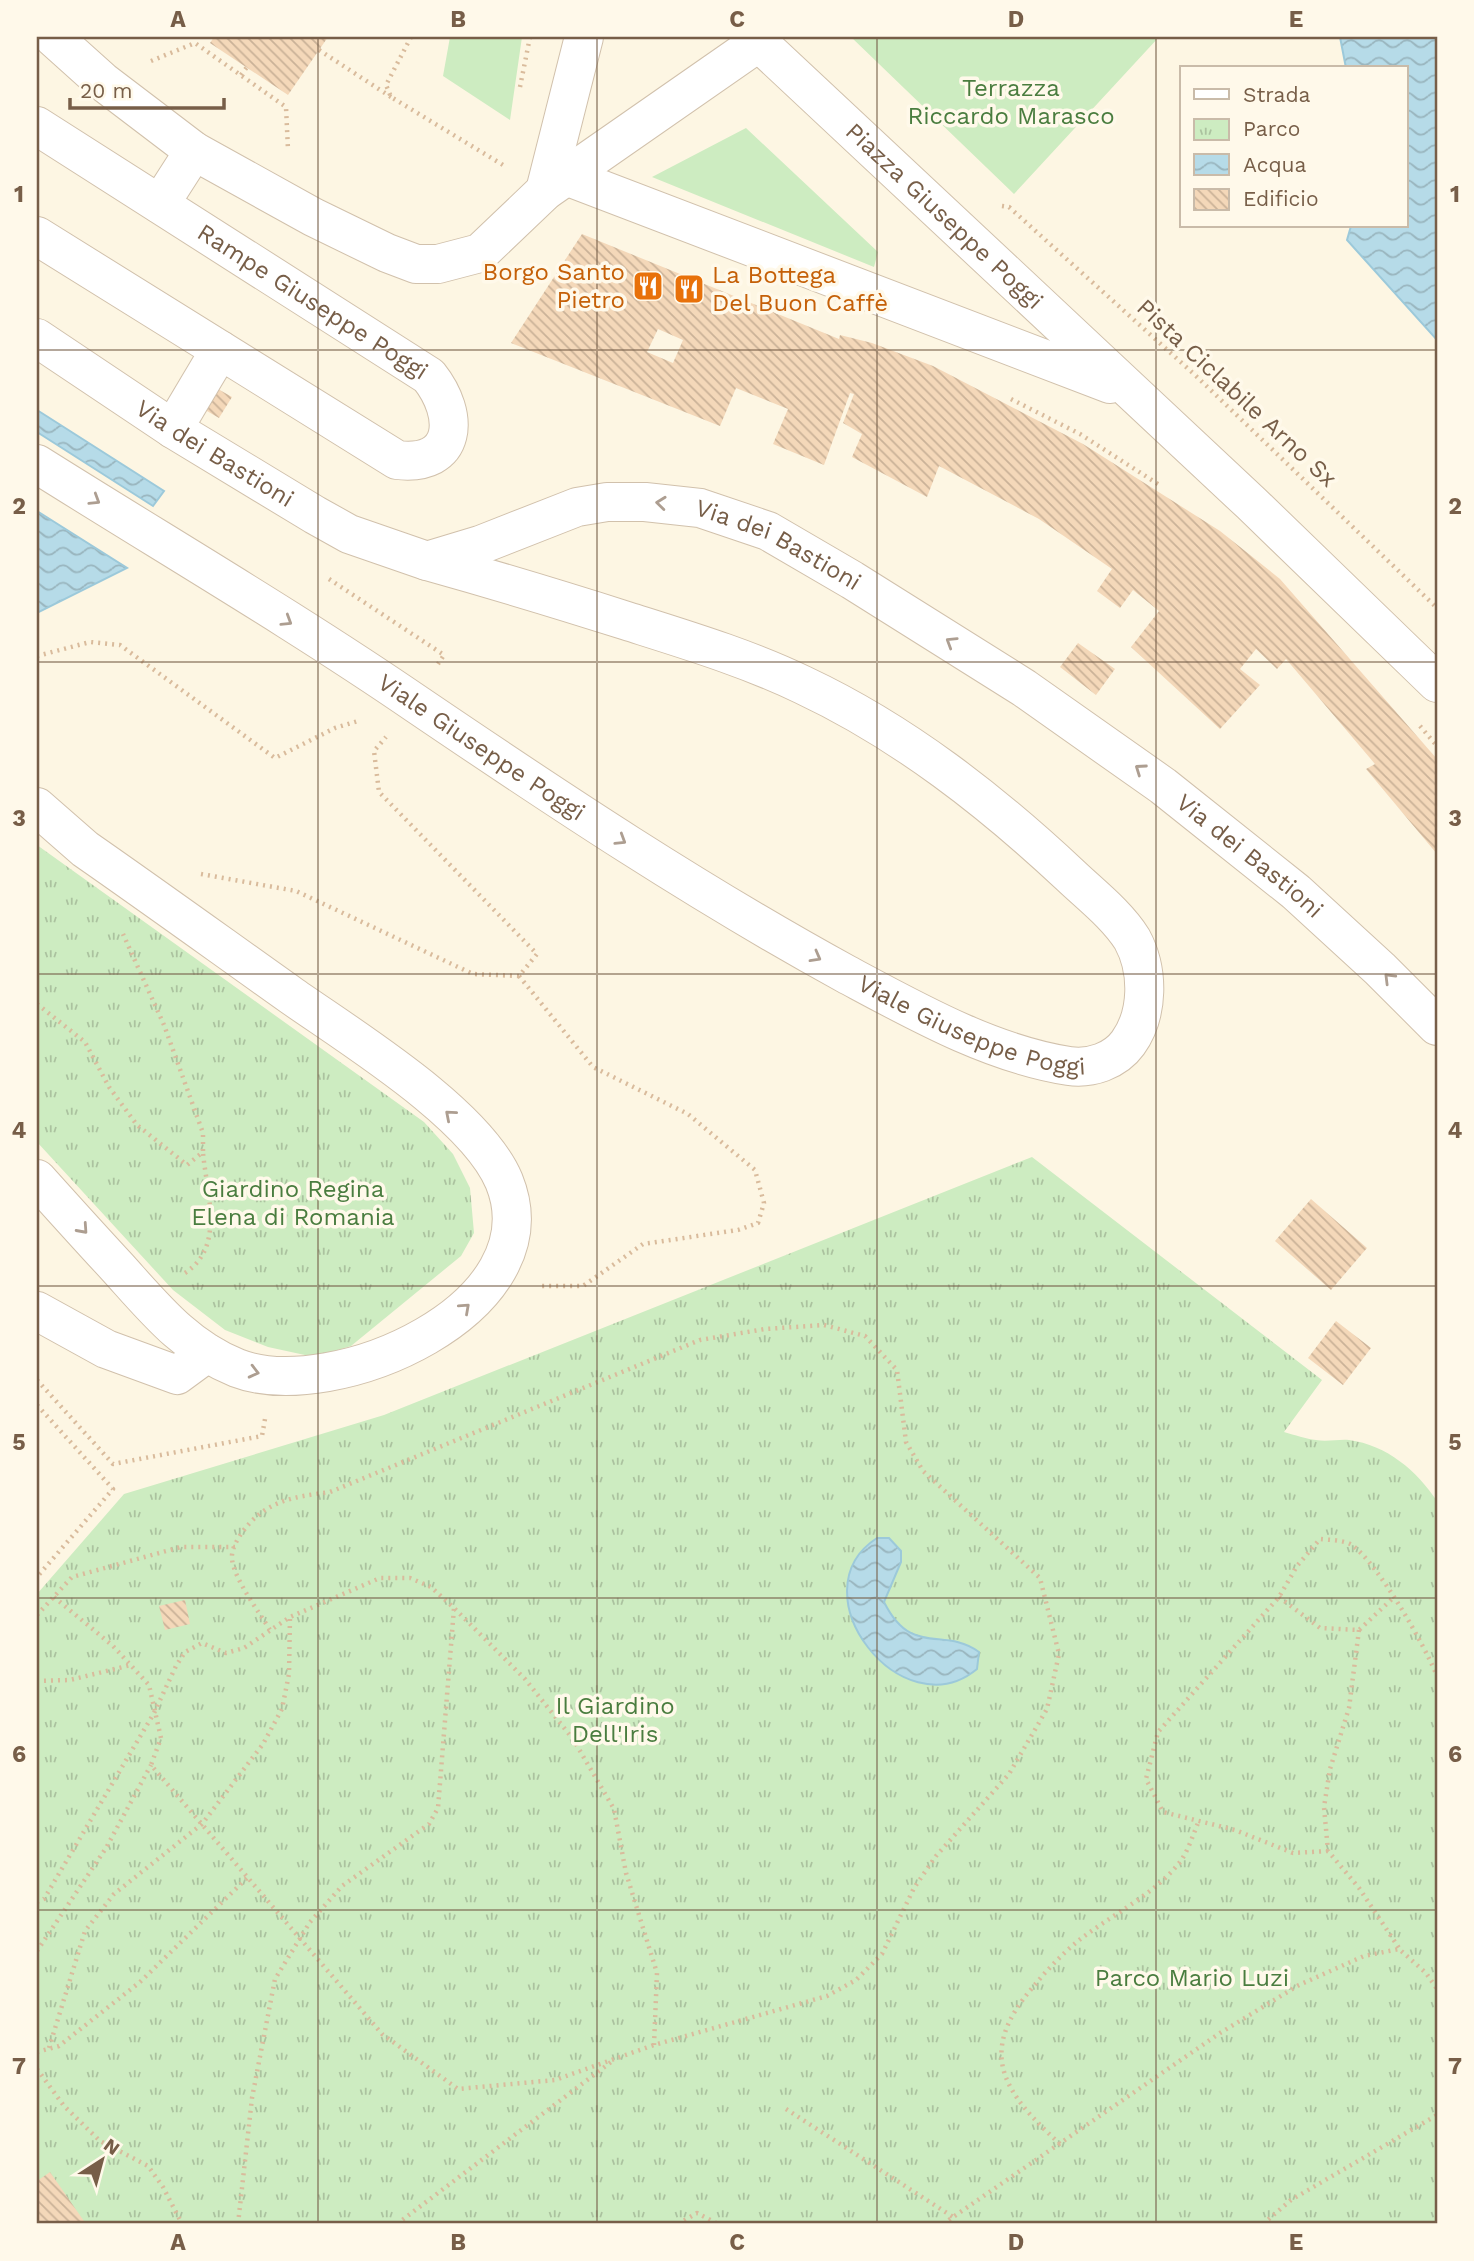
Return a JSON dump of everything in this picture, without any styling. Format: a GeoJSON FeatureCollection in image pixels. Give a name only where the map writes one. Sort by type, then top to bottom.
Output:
{"type":"FeatureCollection","features":[{"type":"Feature","properties":{"kind":"street"},"geometry":{"type":"LineString","coordinates":[[53,37],[102,81],[194,151],[313,217],[416,264],[438,264],[480,253],[555,183],[583,37]]}},
{"type":"Feature","properties":{"kind":"street","name":"Piazza Giuseppe Poggi"},"geometry":{"type":"LineString","coordinates":[[555,183],[756,40],[1129,392],[1251,503],[1437,684]]}},
{"type":"Feature","properties":{"kind":"street","name":"Rampe Giuseppe Poggi"},"geometry":{"type":"LineString","coordinates":[[37,126],[429,376],[443,393],[450,415],[448,438],[434,455],[412,462],[397,460],[37,236]]}},
{"type":"Feature","properties":{"kind":"street"},"geometry":{"type":"LineString","coordinates":[[160,204],[194,151]]}},
{"type":"Feature","properties":{"kind":"street","name":"Piazza Giuseppe Poggi"},"geometry":{"type":"LineString","coordinates":[[555,183],[1129,392]]}},
{"type":"Feature","properties":{"kind":"street","name":"Via dei Bastioni"},"geometry":{"type":"LineString","coordinates":[[37,338],[173,429],[349,534],[427,561],[480,545],[577,507],[607,502],[645,502],[700,508],[768,531],[1024,688],[1163,786],[1296,891],[1437,1026]]}},
{"type":"Feature","properties":{"kind":"street"},"geometry":{"type":"LineString","coordinates":[[173,429],[220,350]]}},
{"type":"Feature","properties":{"kind":"street","name":"Viale Giuseppe Poggi"},"geometry":{"type":"LineString","coordinates":[[37,464],[416,702],[514,772],[745,919],[896,1001],[1022,1055],[1084,1067],[1114,1057],[1126,1047],[1139,1023],[1144,996],[1143,966],[1130,937],[1059,865],[972,790],[928,758],[803,685],[729,654],[506,583],[427,561]]}},
{"type":"Feature","properties":{"kind":"street"},"geometry":{"type":"LineString","coordinates":[[37,807],[85,849],[409,1079],[471,1133],[504,1181],[509,1203],[506,1252],[488,1285],[465,1309],[436,1331],[358,1365],[306,1375],[271,1376],[238,1368],[181,1336],[37,1179]]}},
{"type":"Feature","properties":{"kind":"street"},"geometry":{"type":"LineString","coordinates":[[37,1311],[106,1349],[177,1375],[207,1353]]}},
{"type":"Feature","properties":{"kind":"path"},"geometry":{"type":"LineString","coordinates":[[391,97],[386,85],[411,37]]}},
{"type":"Feature","properties":{"kind":"path"},"geometry":{"type":"LineString","coordinates":[[195,43],[286,107]]}},
{"type":"Feature","properties":{"kind":"path"},"geometry":{"type":"LineString","coordinates":[[319,50],[391,97],[555,183]]}},
{"type":"Feature","properties":{"kind":"path"},"geometry":{"type":"LineString","coordinates":[[241,75],[247,67]]}},
{"type":"Feature","properties":{"kind":"path","name":"Pista Ciclabile Arno Sx"},"geometry":{"type":"LineString","coordinates":[[1009,206],[1195,375],[1437,608]]}},
{"type":"Feature","properties":{"kind":"path"},"geometry":{"type":"LineString","coordinates":[[999,393],[1080,434],[1173,494]]}},
{"type":"Feature","properties":{"kind":"path"},"geometry":{"type":"LineString","coordinates":[[37,656],[90,642],[120,645],[275,758],[335,728],[416,702]]}},
{"type":"Feature","properties":{"kind":"path"},"geometry":{"type":"LineString","coordinates":[[1410,716],[1437,746]]}},
{"type":"Feature","properties":{"kind":"path"},"geometry":{"type":"LineString","coordinates":[[488,1285],[583,1286],[643,1244],[738,1230],[758,1223],[764,1203],[755,1170],[732,1148],[688,1114],[593,1067],[519,976]]}},
{"type":"Feature","properties":{"kind":"path"},"geometry":{"type":"LineString","coordinates":[[37,1004],[85,1042]]}},
{"type":"Feature","properties":{"kind":"path"},"geometry":{"type":"LineString","coordinates":[[146,1299],[201,1263],[212,1235],[203,1152]]}},
{"type":"Feature","properties":{"kind":"path"},"geometry":{"type":"LineString","coordinates":[[151,1765],[382,2034],[458,2089],[555,2080],[654,2045],[827,1996],[856,1979],[882,1954],[914,1888],[936,1856],[1009,1774],[1047,1709],[1059,1654],[1040,1578],[923,1471],[906,1442],[897,1370],[864,1336],[824,1325],[765,1329],[700,1340],[330,1492],[296,1496],[262,1510],[247,1525],[232,1558],[242,1583],[270,1630]]}},
{"type":"Feature","properties":{"kind":"path"},"geometry":{"type":"LineString","coordinates":[[37,1380],[113,1464],[262,1436]]}},
{"type":"Feature","properties":{"kind":"path"},"geometry":{"type":"LineString","coordinates":[[37,1405],[113,1489],[37,1577]]}},
{"type":"Feature","properties":{"kind":"path"},"geometry":{"type":"LineString","coordinates":[[1328,1852],[1293,1853],[1235,1830],[1198,1823],[1163,1812],[1146,1779],[1158,1732],[1279,1597],[1297,1566],[1320,1539],[1350,1544],[1394,1598],[1416,1633],[1437,1676]]}},
{"type":"Feature","properties":{"kind":"path"},"geometry":{"type":"LineString","coordinates":[[37,1615],[72,1577],[181,1547],[235,1547]]}},
{"type":"Feature","properties":{"kind":"path"},"geometry":{"type":"LineString","coordinates":[[37,1902],[44,1899],[154,1713],[185,1653],[202,1643],[226,1653],[244,1648],[290,1616],[380,1578],[410,1578],[431,1587],[525,1679],[573,1739],[614,1809],[626,1873],[657,1973],[654,2045]]}},
{"type":"Feature","properties":{"kind":"path"},"geometry":{"type":"LineString","coordinates":[[37,1951],[106,1848],[151,1765],[162,1738],[149,1685],[131,1665],[54,1597]]}},
{"type":"Feature","properties":{"kind":"path"},"geometry":{"type":"LineString","coordinates":[[1279,1597],[1320,1628],[1359,1630]]}},
{"type":"Feature","properties":{"kind":"path"},"geometry":{"type":"LineString","coordinates":[[1394,1598],[1359,1630],[1349,1708],[1330,1769],[1324,1807],[1328,1852],[1359,1888],[1399,1949],[1426,1973],[1437,1989]]}},
{"type":"Feature","properties":{"kind":"path"},"geometry":{"type":"LineString","coordinates":[[237,2224],[252,2098],[275,1979],[300,1938],[342,1886],[429,1824],[438,1808],[454,1608]]}},
{"type":"Feature","properties":{"kind":"path"},"geometry":{"type":"LineString","coordinates":[[49,2049],[85,1931],[114,1894],[202,1824],[263,1744],[282,1709],[289,1674],[290,1616]]}},
{"type":"Feature","properties":{"kind":"path"},"geometry":{"type":"LineString","coordinates":[[37,1681],[70,1680],[131,1665]]}},
{"type":"Feature","properties":{"kind":"path"},"geometry":{"type":"LineString","coordinates":[[1060,2144],[1026,2113],[1003,2070],[1000,2045],[1005,2026],[1028,1993],[1077,1942],[1136,1901],[1180,1861],[1198,1823]]}},
{"type":"Feature","properties":{"kind":"path"},"geometry":{"type":"LineString","coordinates":[[37,2052],[59,2046],[140,1982],[248,1877]]}},
{"type":"Feature","properties":{"kind":"path"},"geometry":{"type":"LineString","coordinates":[[943,2224],[1220,2033],[1299,1985],[1364,1956],[1399,1949]]}},
{"type":"Feature","properties":{"kind":"path"},"geometry":{"type":"LineString","coordinates":[[397,2224],[615,2058]]}},
{"type":"Feature","properties":{"kind":"path"},"geometry":{"type":"LineString","coordinates":[[37,2069],[64,2106],[100,2141],[148,2166],[163,2187],[182,2224]]}},
{"type":"Feature","properties":{"kind":"path"},"geometry":{"type":"LineString","coordinates":[[786,2109],[953,2217]]}},
{"type":"Feature","properties":{"kind":"path"},"geometry":{"type":"LineString","coordinates":[[1263,2224],[1291,2200],[1437,2115]]}},
{"type":"Feature","properties":{"kind":"path"},"geometry":{"type":"LineString","coordinates":[[678,2224],[697,2213],[718,2224]]}},
{"type":"Feature","properties":{"kind":"green space"},"geometry":{"type":"Polygon","coordinates":[[[450,37],[522,37],[510,120],[443,76],[450,37]]]}},
{"type":"Feature","properties":{"kind":"green space","name":"Terrazza Riccardo Marasco"},"geometry":{"type":"Polygon","coordinates":[[[851,37],[1159,37],[1014,194],[851,37]]]}},
{"type":"Feature","properties":{"kind":"green space"},"geometry":{"type":"Polygon","coordinates":[[[746,128],[878,252],[874,267],[652,177],[746,128]]]}},
{"type":"Feature","properties":{"kind":"green space","name":"Giardino Regina Elena di Romania"},"geometry":{"type":"Polygon","coordinates":[[[37,845],[424,1122],[453,1154],[470,1188],[474,1233],[461,1256],[351,1346],[314,1357],[268,1347],[225,1330],[173,1290],[37,1142],[37,845]]]}},
{"type":"Feature","properties":{"kind":"green space","name":"Il Giardino Dell'Iris"},"geometry":{"type":"Polygon","coordinates":[[[1032,1157],[1322,1380],[1284,1432],[1320,1441],[1349,1440],[1376,1447],[1400,1461],[1437,1501],[1437,2224],[37,2224],[37,1594],[124,1494],[384,1415],[1032,1157]]]}},
{"type":"Feature","properties":{"kind":"water"},"geometry":{"type":"Polygon","coordinates":[[[1340,37],[1437,37],[1437,340],[1347,240],[1350,228],[1408,228],[1408,66],[1346,66],[1340,37]]]}},
{"type":"Feature","properties":{"kind":"water"},"geometry":{"type":"Polygon","coordinates":[[[37,410],[164,491],[153,506],[37,432],[37,410]]]}},
{"type":"Feature","properties":{"kind":"water"},"geometry":{"type":"Polygon","coordinates":[[[37,511],[127,568],[37,613],[37,511]]]}},
{"type":"Feature","properties":{"kind":"water"},"geometry":{"type":"Polygon","coordinates":[[[877,1538],[889,1538],[901,1551],[901,1562],[884,1602],[895,1619],[917,1636],[953,1641],[979,1652],[977,1669],[948,1683],[918,1682],[891,1669],[868,1647],[852,1620],[847,1590],[854,1562],[877,1538]]]}},
{"type":"Feature","properties":{"kind":"building"},"geometry":{"type":"Polygon","coordinates":[[[214,37],[328,37],[288,95],[210,43],[214,37]]]}},
{"type":"Feature","properties":{"kind":"building"},"geometry":{"type":"Polygon","coordinates":[[[582,234],[839,339],[840,335],[872,343],[933,366],[1083,444],[1220,531],[1280,579],[1437,759],[1437,854],[1366,769],[1375,764],[1286,659],[1277,669],[1256,649],[1240,669],[1260,685],[1220,729],[1131,647],[1159,611],[1133,590],[1120,608],[1097,591],[1112,569],[1039,519],[939,466],[927,497],[852,457],[862,434],[843,423],[854,394],[850,393],[824,465],[773,444],[788,409],[736,388],[720,426],[511,343],[582,234]],[[658,329],[647,352],[673,363],[683,340],[658,329]]]}},
{"type":"Feature","properties":{"kind":"building"},"geometry":{"type":"Polygon","coordinates":[[[211,385],[232,397],[219,418],[200,407],[211,385]]]}},
{"type":"Feature","properties":{"kind":"building"},"geometry":{"type":"Polygon","coordinates":[[[1078,643],[1115,669],[1096,695],[1060,667],[1078,643]]]}},
{"type":"Feature","properties":{"kind":"building"},"geometry":{"type":"Polygon","coordinates":[[[1311,1199],[1367,1248],[1331,1290],[1275,1241],[1311,1199]]]}},
{"type":"Feature","properties":{"kind":"building"},"geometry":{"type":"Polygon","coordinates":[[[1336,1321],[1371,1348],[1343,1385],[1308,1358],[1336,1321]]]}},
{"type":"Feature","properties":{"kind":"building"},"geometry":{"type":"Polygon","coordinates":[[[185,1600],[190,1624],[165,1630],[159,1606],[185,1600]]]}},
{"type":"Feature","properties":{"kind":"building"},"geometry":{"type":"Polygon","coordinates":[[[50,2172],[86,2224],[37,2224],[37,2181],[50,2172]]]}},
{"type":"Feature","properties":{"kind":"place","name":"Borgo Santo Pietro"},"geometry":{"type":"Point","coordinates":[648,286]}},
{"type":"Feature","properties":{"kind":"place","name":"La Bottega Del Buon Caffè"},"geometry":{"type":"Point","coordinates":[689,289]}},
{"type":"Feature","properties":{"kind":"park label","name":"Parco Mario Luzi"},"geometry":{"type":"Point","coordinates":[1192,1978]}}]}
